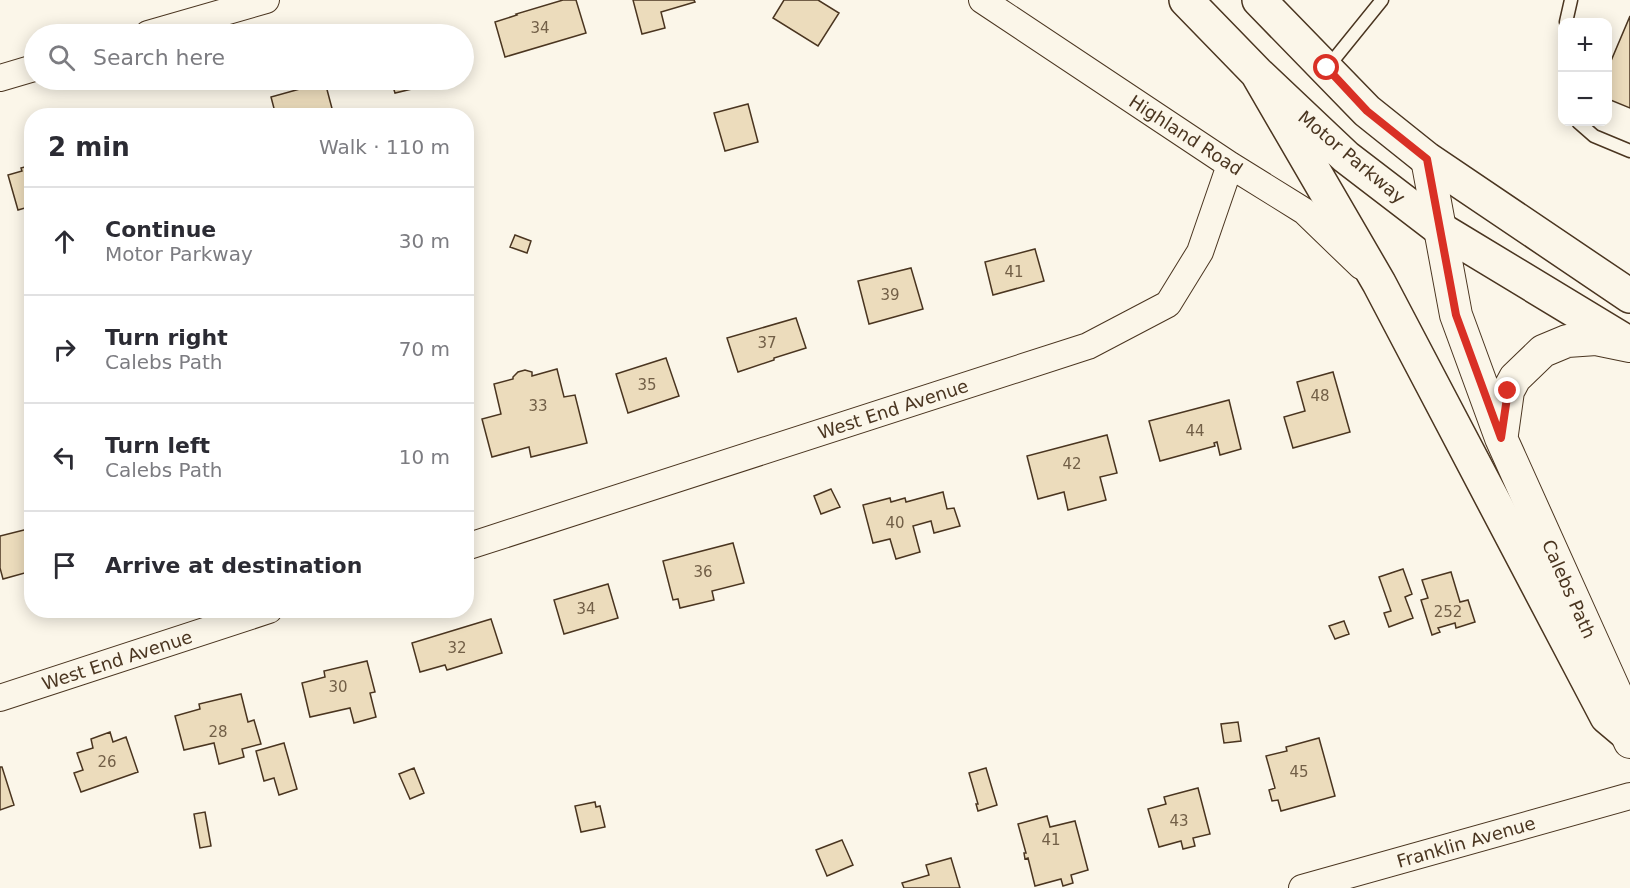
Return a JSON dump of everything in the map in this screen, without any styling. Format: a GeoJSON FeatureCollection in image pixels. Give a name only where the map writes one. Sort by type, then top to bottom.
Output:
{"type":"FeatureCollection","features":[{"type":"Feature","properties":{"kind":"main road","name":"Motor Parkway"},"geometry":{"type":"LineString","coordinates":[[1186,0],[1257,73],[1346,157],[1440,229],[1630,345]]}},
{"type":"Feature","properties":{"kind":"main road"},"geometry":{"type":"LineString","coordinates":[[1259,0],[1278,13],[1367,111],[1427,159],[1630,296]]}},
{"type":"Feature","properties":{"kind":"main road"},"geometry":{"type":"LineString","coordinates":[[1257,73],[1379,283],[1607,717],[1628,737]]}},
{"type":"Feature","properties":{"kind":"street"},"geometry":{"type":"LineString","coordinates":[[183,24],[266,0]]}},
{"type":"Feature","properties":{"kind":"street","name":"Highland Road"},"geometry":{"type":"LineString","coordinates":[[982,0],[1230,165],[1304,211],[1379,283]]}},
{"type":"Feature","properties":{"kind":"street"},"geometry":{"type":"LineString","coordinates":[[0,78],[24,71]]}},
{"type":"Feature","properties":{"kind":"street","name":"Calebs Path"},"geometry":{"type":"LineString","coordinates":[[1427,159],[1456,315],[1501,438],[1623,709],[1628,737]]}},
{"type":"Feature","properties":{"kind":"street","name":"West End Avenue"},"geometry":{"type":"LineString","coordinates":[[474,544],[1088,346],[1168,304],[1200,252],[1230,165]]}},
{"type":"Feature","properties":{"kind":"street"},"geometry":{"type":"LineString","coordinates":[[1501,438],[1508,391],[1515,378],[1543,351],[1567,341],[1596,339],[1630,345]]}},
{"type":"Feature","properties":{"kind":"street","name":"West End Avenue"},"geometry":{"type":"LineString","coordinates":[[0,698],[245,618]]}},
{"type":"Feature","properties":{"kind":"street","name":"Franklin Avenue"},"geometry":{"type":"LineString","coordinates":[[1302,888],[1630,796]]}},
{"type":"Feature","properties":{"kind":"lane"},"geometry":{"type":"LineString","coordinates":[[1327,68],[1382,0]]}},
{"type":"Feature","properties":{"kind":"lane"},"geometry":{"type":"LineString","coordinates":[[1567,18],[1571,0]]}},
{"type":"Feature","properties":{"kind":"lane"},"geometry":{"type":"LineString","coordinates":[[1582,126],[1593,136],[1630,151]]}},
{"type":"Feature","properties":{"kind":"building"},"geometry":{"type":"Polygon","coordinates":[[[563,0],[576,0],[586,33],[505,57],[495,22],[563,0]]]}},
{"type":"Feature","properties":{"kind":"building"},"geometry":{"type":"Polygon","coordinates":[[[633,0],[694,0],[695,2],[661,12],[665,28],[642,34],[633,0]]]}},
{"type":"Feature","properties":{"kind":"building"},"geometry":{"type":"Polygon","coordinates":[[[784,0],[818,0],[839,13],[818,46],[773,18],[784,0]]]}},
{"type":"Feature","properties":{"kind":"building"},"geometry":{"type":"Polygon","coordinates":[[[1630,16],[1630,108],[1612,101],[1612,59],[1630,16]]]}},
{"type":"Feature","properties":{"kind":"building"},"geometry":{"type":"Polygon","coordinates":[[[296,90],[327,90],[332,108],[274,108],[271,97],[296,90]]]}},
{"type":"Feature","properties":{"kind":"building"},"geometry":{"type":"Polygon","coordinates":[[[748,104],[758,142],[725,151],[714,113],[748,104]]]}},
{"type":"Feature","properties":{"kind":"building"},"geometry":{"type":"Polygon","coordinates":[[[24,167],[24,208],[18,210],[8,175],[22,171],[21,168],[24,167]]]}},
{"type":"Feature","properties":{"kind":"building"},"geometry":{"type":"Polygon","coordinates":[[[515,235],[531,241],[527,253],[510,247],[515,235]]]}},
{"type":"Feature","properties":{"kind":"building"},"geometry":{"type":"Polygon","coordinates":[[[1035,249],[1044,281],[993,295],[985,262],[1035,249]]]}},
{"type":"Feature","properties":{"kind":"building"},"geometry":{"type":"Polygon","coordinates":[[[911,268],[923,309],[869,324],[858,281],[911,268]]]}},
{"type":"Feature","properties":{"kind":"building"},"geometry":{"type":"Polygon","coordinates":[[[796,318],[806,348],[738,372],[727,338],[796,318]]]}},
{"type":"Feature","properties":{"kind":"building"},"geometry":{"type":"Polygon","coordinates":[[[666,358],[679,396],[628,413],[616,374],[666,358]]]}},
{"type":"Feature","properties":{"kind":"building"},"geometry":{"type":"Polygon","coordinates":[[[557,369],[564,397],[575,395],[587,443],[531,457],[529,447],[492,457],[482,419],[501,414],[494,384],[513,379],[518,372],[525,370],[532,372],[532,376],[557,369]]]}},
{"type":"Feature","properties":{"kind":"building"},"geometry":{"type":"Polygon","coordinates":[[[1333,372],[1350,432],[1293,448],[1284,417],[1305,411],[1297,382],[1333,372]]]}},
{"type":"Feature","properties":{"kind":"building"},"geometry":{"type":"Polygon","coordinates":[[[1229,400],[1241,449],[1220,455],[1217,442],[1214,443],[1215,446],[1160,461],[1149,421],[1229,400]]]}},
{"type":"Feature","properties":{"kind":"building"},"geometry":{"type":"Polygon","coordinates":[[[1107,435],[1117,473],[1100,477],[1106,500],[1068,510],[1064,492],[1038,499],[1027,456],[1107,435]]]}},
{"type":"Feature","properties":{"kind":"building"},"geometry":{"type":"Polygon","coordinates":[[[831,489],[840,507],[821,514],[814,496],[831,489]]]}},
{"type":"Feature","properties":{"kind":"building"},"geometry":{"type":"Polygon","coordinates":[[[943,492],[947,509],[954,508],[960,526],[934,533],[931,521],[913,526],[920,552],[896,559],[890,539],[873,543],[863,505],[890,498],[891,502],[905,498],[906,502],[943,492]]]}},
{"type":"Feature","properties":{"kind":"building"},"geometry":{"type":"Polygon","coordinates":[[[24,530],[24,573],[3,579],[0,568],[0,536],[24,530]]]}},
{"type":"Feature","properties":{"kind":"building"},"geometry":{"type":"Polygon","coordinates":[[[733,543],[744,583],[712,591],[714,600],[680,608],[678,599],[673,600],[663,561],[733,543]]]}},
{"type":"Feature","properties":{"kind":"building"},"geometry":{"type":"Polygon","coordinates":[[[1403,569],[1412,594],[1405,597],[1413,618],[1389,627],[1384,613],[1391,611],[1379,577],[1403,569]]]}},
{"type":"Feature","properties":{"kind":"building"},"geometry":{"type":"Polygon","coordinates":[[[1451,572],[1460,602],[1468,600],[1475,622],[1456,628],[1455,623],[1438,628],[1440,632],[1432,635],[1421,600],[1428,598],[1422,580],[1451,572]]]}},
{"type":"Feature","properties":{"kind":"building"},"geometry":{"type":"Polygon","coordinates":[[[608,584],[618,618],[564,634],[554,600],[608,584]]]}},
{"type":"Feature","properties":{"kind":"building"},"geometry":{"type":"Polygon","coordinates":[[[491,619],[502,653],[447,670],[445,665],[420,672],[412,643],[491,619]]]}},
{"type":"Feature","properties":{"kind":"building"},"geometry":{"type":"Polygon","coordinates":[[[1344,621],[1349,634],[1335,639],[1329,626],[1344,621]]]}},
{"type":"Feature","properties":{"kind":"building"},"geometry":{"type":"Polygon","coordinates":[[[367,661],[375,692],[370,693],[376,717],[354,723],[350,708],[310,717],[302,683],[325,677],[324,671],[367,661]]]}},
{"type":"Feature","properties":{"kind":"building"},"geometry":{"type":"Polygon","coordinates":[[[241,694],[248,722],[254,720],[261,744],[242,749],[244,757],[219,764],[214,743],[184,750],[175,716],[200,709],[199,704],[241,694]]]}},
{"type":"Feature","properties":{"kind":"building"},"geometry":{"type":"Polygon","coordinates":[[[1238,722],[1241,741],[1224,743],[1221,724],[1238,722]]]}},
{"type":"Feature","properties":{"kind":"building"},"geometry":{"type":"Polygon","coordinates":[[[110,732],[113,742],[126,737],[138,772],[81,792],[74,773],[83,770],[77,753],[93,748],[91,739],[110,732]]]}},
{"type":"Feature","properties":{"kind":"building"},"geometry":{"type":"Polygon","coordinates":[[[1319,738],[1335,796],[1281,811],[1278,800],[1272,801],[1269,790],[1275,788],[1266,756],[1287,751],[1286,747],[1319,738]]]}},
{"type":"Feature","properties":{"kind":"building"},"geometry":{"type":"Polygon","coordinates":[[[284,743],[297,789],[279,795],[274,778],[264,781],[256,751],[284,743]]]}},
{"type":"Feature","properties":{"kind":"building"},"geometry":{"type":"Polygon","coordinates":[[[0,767],[2,767],[14,805],[0,810],[0,767]]]}},
{"type":"Feature","properties":{"kind":"building"},"geometry":{"type":"Polygon","coordinates":[[[414,768],[424,793],[410,799],[399,774],[414,768]]]}},
{"type":"Feature","properties":{"kind":"building"},"geometry":{"type":"Polygon","coordinates":[[[986,768],[997,805],[978,811],[969,773],[986,768]]]}},
{"type":"Feature","properties":{"kind":"building"},"geometry":{"type":"Polygon","coordinates":[[[1198,788],[1210,834],[1193,838],[1195,846],[1183,849],[1181,841],[1159,847],[1148,809],[1166,804],[1164,797],[1198,788]]]}},
{"type":"Feature","properties":{"kind":"building"},"geometry":{"type":"Polygon","coordinates":[[[595,802],[596,807],[600,806],[605,827],[581,832],[575,806],[595,802]]]}},
{"type":"Feature","properties":{"kind":"building"},"geometry":{"type":"Polygon","coordinates":[[[205,812],[211,846],[200,848],[194,814],[205,812]]]}},
{"type":"Feature","properties":{"kind":"building"},"geometry":{"type":"Polygon","coordinates":[[[1047,816],[1050,827],[1075,821],[1088,870],[1071,875],[1073,883],[1063,886],[1061,879],[1035,886],[1028,858],[1025,859],[1024,853],[1026,853],[1018,824],[1047,816]]]}},
{"type":"Feature","properties":{"kind":"building"},"geometry":{"type":"Polygon","coordinates":[[[842,840],[853,865],[827,876],[816,850],[842,840]]]}},
{"type":"Feature","properties":{"kind":"building"},"geometry":{"type":"Polygon","coordinates":[[[951,858],[960,888],[904,888],[902,883],[929,875],[926,865],[951,858]]]}},
{"type":"Feature","properties":{"kind":"route"},"geometry":{"type":"LineString","coordinates":[[1327,68],[1367,111],[1427,159],[1456,315],[1501,438],[1508,391]]}}]}
